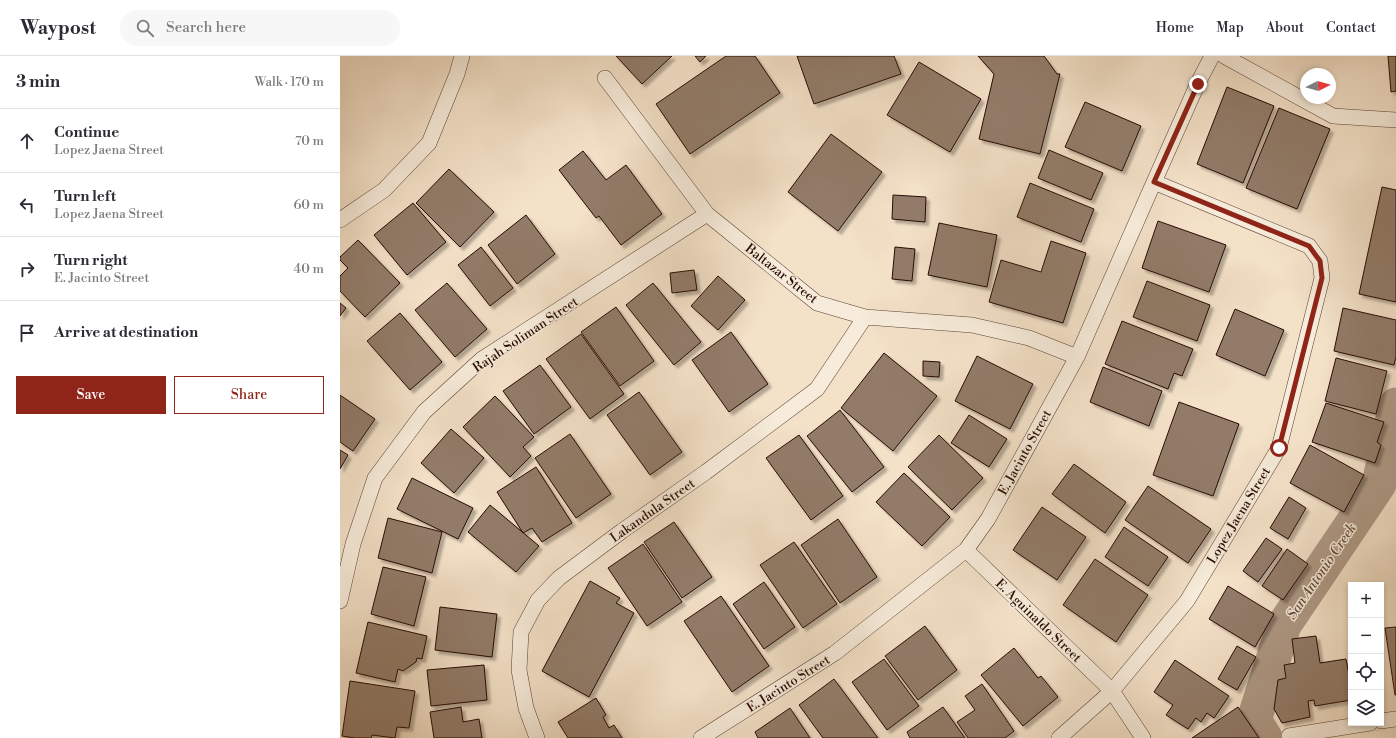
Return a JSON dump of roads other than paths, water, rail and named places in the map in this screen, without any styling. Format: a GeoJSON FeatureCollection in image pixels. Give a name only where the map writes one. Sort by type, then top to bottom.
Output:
{"type":"FeatureCollection","features":[{"type":"Feature","properties":{"kind":"street"},"geometry":{"type":"LineString","coordinates":[[340,220],[384,190],[429,143],[457,74],[462,56]]}},
{"type":"Feature","properties":{"kind":"street","name":"E. Jacinto Street"},"geometry":{"type":"LineString","coordinates":[[701,738],[836,653],[966,550],[988,519],[1077,357],[1154,182],[1212,56]]}},
{"type":"Feature","properties":{"kind":"street"},"geometry":{"type":"LineString","coordinates":[[1224,56],[1333,116],[1396,120]]}},
{"type":"Feature","properties":{"kind":"street","name":"Baltazar Street"},"geometry":{"type":"LineString","coordinates":[[605,78],[707,214],[817,303],[865,317],[972,325],[1029,338],[1077,357]]}},
{"type":"Feature","properties":{"kind":"street","name":"Lopez Jaena Street"},"geometry":{"type":"LineString","coordinates":[[1058,738],[1112,691],[1187,601],[1279,448],[1322,278],[1320,261],[1309,246],[1154,182]]}},
{"type":"Feature","properties":{"kind":"street","name":"Rajah Soliman Street"},"geometry":{"type":"LineString","coordinates":[[340,601],[354,544],[375,478],[424,412],[482,359],[707,214]]}},
{"type":"Feature","properties":{"kind":"street","name":"Lakandula Street"},"geometry":{"type":"LineString","coordinates":[[537,738],[526,708],[519,670],[521,632],[538,600],[565,573],[622,530],[706,472],[817,389],[865,317]]}},
{"type":"Feature","properties":{"kind":"street","name":"E. Aguinaldo Street"},"geometry":{"type":"LineString","coordinates":[[966,550],[1112,691],[1142,738]]}},
{"type":"Feature","properties":{"kind":"street"},"geometry":{"type":"LineString","coordinates":[[1384,721],[1396,719]]}},
{"type":"Feature","properties":{"kind":"street"},"geometry":{"type":"LineString","coordinates":[[1289,736],[1351,726]]}},
{"type":"Feature","properties":{"kind":"waterway","name":"San Antonio Creek"},"geometry":{"type":"LineString","coordinates":[[1265,738],[1254,720],[1284,625],[1379,484],[1396,405]]}}]}
